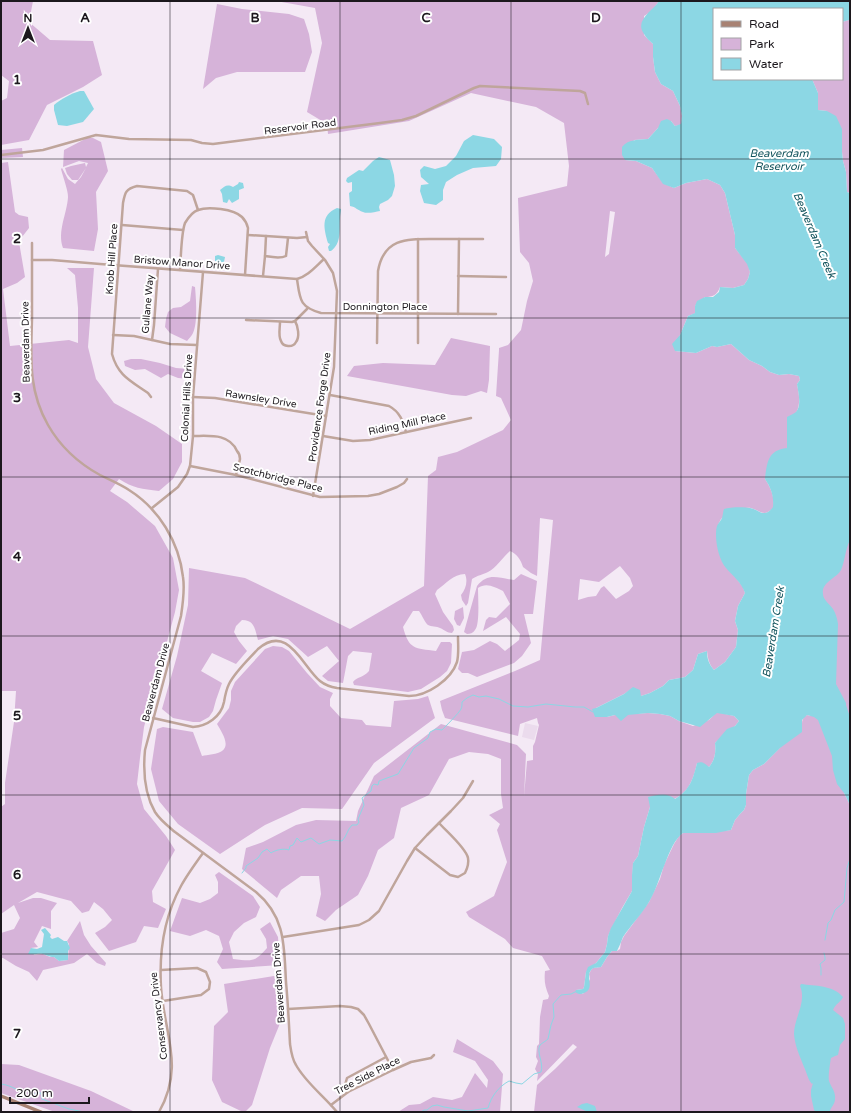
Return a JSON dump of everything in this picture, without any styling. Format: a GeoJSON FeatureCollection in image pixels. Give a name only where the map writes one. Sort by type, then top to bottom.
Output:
{"type":"FeatureCollection","features":[{"type":"Feature","properties":{"kind":"main road"},"geometry":{"type":"LineString","coordinates":[[1,1096],[41,1112]]}},
{"type":"Feature","properties":{"kind":"street","name":"Reservoir Road"},"geometry":{"type":"LineString","coordinates":[[1,155],[43,150],[96,135],[129,139],[190,140],[213,144],[395,121],[416,116],[480,86],[580,91],[585,93],[588,104]]}},
{"type":"Feature","properties":{"kind":"street","name":"Knob Hill Place"},"geometry":{"type":"LineString","coordinates":[[151,397],[148,393],[120,372],[114,362],[112,354],[125,194],[131,188],[137,186],[187,191],[193,195],[198,210]]}},
{"type":"Feature","properties":{"kind":"street"},"geometry":{"type":"LineString","coordinates":[[180,270],[183,230],[185,223],[191,214],[198,210],[212,208],[230,210],[244,218],[248,228],[245,275]]}},
{"type":"Feature","properties":{"kind":"street"},"geometry":{"type":"LineString","coordinates":[[122,224],[183,230]]}},
{"type":"Feature","properties":{"kind":"street","name":"Providence Forge Drive"},"geometry":{"type":"LineString","coordinates":[[306,232],[312,246],[324,259],[333,273],[337,291],[335,356],[314,496]]}},
{"type":"Feature","properties":{"kind":"street"},"geometry":{"type":"LineString","coordinates":[[248,234],[288,238],[307,237]]}},
{"type":"Feature","properties":{"kind":"street"},"geometry":{"type":"LineString","coordinates":[[263,276],[266,236]]}},
{"type":"Feature","properties":{"kind":"street"},"geometry":{"type":"LineString","coordinates":[[265,256],[283,258],[286,256],[288,238]]}},
{"type":"Feature","properties":{"kind":"street"},"geometry":{"type":"LineString","coordinates":[[418,239],[418,343]]}},
{"type":"Feature","properties":{"kind":"street"},"geometry":{"type":"LineString","coordinates":[[377,343],[378,271],[383,257],[392,246],[404,240],[418,239],[483,240]]}},
{"type":"Feature","properties":{"kind":"street"},"geometry":{"type":"LineString","coordinates":[[458,314],[459,239]]}},
{"type":"Feature","properties":{"kind":"street","name":"Beaverdam Drive"},"geometry":{"type":"LineString","coordinates":[[32,243],[31,364],[35,391],[43,414],[57,438],[84,466],[130,490],[152,508],[173,540],[180,560],[184,596],[181,616],[147,739],[144,764],[144,779],[151,802],[155,812],[164,822],[202,853],[265,899],[276,916],[283,937],[290,1044],[295,1064],[308,1083],[337,1112]]}},
{"type":"Feature","properties":{"kind":"street"},"geometry":{"type":"LineString","coordinates":[[246,320],[280,322],[296,321],[307,309],[302,303],[299,295],[297,279],[307,274],[324,259]]}},
{"type":"Feature","properties":{"kind":"street","name":"Bristow Manor Drive"},"geometry":{"type":"LineString","coordinates":[[32,260],[52,260],[297,279]]}},
{"type":"Feature","properties":{"kind":"street","name":"Gullane Way"},"geometry":{"type":"LineString","coordinates":[[152,340],[158,269]]}},
{"type":"Feature","properties":{"kind":"street","name":"Colonial Hills Drive"},"geometry":{"type":"LineString","coordinates":[[152,508],[178,487],[187,474],[190,466],[193,436],[193,397],[203,272]]}},
{"type":"Feature","properties":{"kind":"street"},"geometry":{"type":"LineString","coordinates":[[458,276],[506,277]]}},
{"type":"Feature","properties":{"kind":"street","name":"Donnington Place"},"geometry":{"type":"LineString","coordinates":[[307,309],[320,313],[496,314]]}},
{"type":"Feature","properties":{"kind":"street"},"geometry":{"type":"LineString","coordinates":[[280,322],[281,342],[284,345],[290,346],[294,345],[298,340],[298,325],[296,321]]}},
{"type":"Feature","properties":{"kind":"street"},"geometry":{"type":"LineString","coordinates":[[113,335],[134,336],[176,344],[197,345]]}},
{"type":"Feature","properties":{"kind":"street"},"geometry":{"type":"LineString","coordinates":[[330,395],[389,406],[394,409],[404,422],[406,432]]}},
{"type":"Feature","properties":{"kind":"street","name":"Rawnsley Drive"},"geometry":{"type":"LineString","coordinates":[[193,397],[215,398],[326,416]]}},
{"type":"Feature","properties":{"kind":"street","name":"Riding Mill Place"},"geometry":{"type":"LineString","coordinates":[[323,436],[363,441],[471,418]]}},
{"type":"Feature","properties":{"kind":"street"},"geometry":{"type":"LineString","coordinates":[[193,436],[222,437],[234,444],[240,458],[236,475]]}},
{"type":"Feature","properties":{"kind":"street","name":"Scotchbridge Place"},"geometry":{"type":"LineString","coordinates":[[190,466],[236,475],[320,497],[368,496],[380,494],[404,483],[406,479]]}},
{"type":"Feature","properties":{"kind":"street"},"geometry":{"type":"LineString","coordinates":[[153,718],[193,727],[199,727],[212,721],[223,707],[226,689],[232,679],[263,644],[274,641],[283,642],[290,646],[315,676],[326,685],[416,696],[431,690],[446,679],[452,672],[458,656],[458,637]]}},
{"type":"Feature","properties":{"kind":"street"},"geometry":{"type":"LineString","coordinates":[[283,937],[359,925],[369,920],[379,911],[406,861],[415,848],[451,812],[463,798],[473,781]]}},
{"type":"Feature","properties":{"kind":"street"},"geometry":{"type":"LineString","coordinates":[[415,848],[450,875],[458,877],[465,874],[468,866],[468,858],[464,850],[439,823]]}},
{"type":"Feature","properties":{"kind":"street","name":"Conservancy Drive"},"geometry":{"type":"LineString","coordinates":[[159,1112],[167,1096],[172,1074],[172,1052],[163,1002],[161,970],[163,939],[167,922],[180,888],[202,853]]}},
{"type":"Feature","properties":{"kind":"street"},"geometry":{"type":"LineString","coordinates":[[161,970],[197,968],[206,972],[210,982],[209,989],[201,995],[163,1002]]}},
{"type":"Feature","properties":{"kind":"street"},"geometry":{"type":"LineString","coordinates":[[288,1009],[340,1006],[358,1009],[364,1015],[393,1070]]}},
{"type":"Feature","properties":{"kind":"street","name":"Tree Side Place"},"geometry":{"type":"LineString","coordinates":[[330,1104],[348,1092],[393,1070],[410,1062],[431,1058],[434,1055]]}},
{"type":"Feature","properties":{"kind":"street"},"geometry":{"type":"LineString","coordinates":[[348,1092],[345,1085],[347,1078],[386,1057]]}},
{"type":"Feature","properties":{"kind":"shaded area"},"geometry":{"type":"Polygon","coordinates":[[[525,723],[538,726],[534,740],[522,737],[525,723]]]}},
{"type":"Feature","properties":{"kind":"green space"},"geometry":{"type":"Polygon","coordinates":[[[1,1],[33,1],[29,22],[50,40],[93,41],[102,75],[83,87],[47,105],[29,140],[1,145],[1,101],[7,98],[9,81],[1,75],[1,1]]]}},
{"type":"Feature","properties":{"kind":"green space"},"geometry":{"type":"Polygon","coordinates":[[[276,1],[659,1],[652,11],[644,16],[644,35],[653,44],[655,72],[661,84],[673,91],[680,106],[682,116],[681,125],[675,126],[671,121],[658,128],[648,139],[634,140],[625,160],[636,161],[652,168],[663,183],[674,188],[686,183],[707,179],[720,185],[725,193],[735,235],[735,248],[748,264],[750,272],[744,285],[733,288],[720,287],[718,292],[710,297],[705,297],[695,306],[696,313],[688,316],[675,351],[696,353],[712,346],[717,347],[731,344],[749,360],[762,366],[770,372],[779,375],[789,374],[799,376],[800,380],[797,384],[799,406],[787,448],[765,479],[772,492],[774,507],[765,513],[751,508],[739,509],[723,517],[718,525],[736,578],[743,587],[745,593],[738,606],[735,621],[738,630],[736,647],[725,662],[714,670],[709,661],[707,651],[698,654],[693,670],[685,677],[669,680],[663,686],[641,696],[633,688],[596,708],[607,717],[615,715],[648,713],[660,714],[670,716],[693,726],[709,720],[717,712],[734,716],[739,721],[715,743],[715,756],[709,767],[697,763],[690,784],[684,793],[674,799],[650,807],[638,856],[633,863],[632,891],[608,936],[605,952],[586,972],[583,989],[576,990],[583,994],[590,979],[589,974],[591,970],[593,968],[601,967],[612,951],[617,951],[620,949],[624,936],[649,902],[660,879],[664,865],[679,836],[683,833],[703,833],[731,830],[735,820],[744,810],[746,805],[749,775],[753,770],[764,764],[802,725],[803,720],[807,715],[811,716],[808,578],[850,519],[850,784],[844,793],[850,805],[850,1112],[534,1112],[537,1085],[577,1047],[573,1044],[537,1081],[538,1074],[535,1069],[538,1061],[536,1057],[537,1046],[539,1044],[540,1017],[543,1000],[548,999],[549,996],[545,984],[545,971],[550,970],[542,956],[513,948],[505,939],[469,917],[466,912],[494,896],[507,862],[497,830],[500,824],[489,815],[503,808],[501,794],[501,759],[488,754],[469,752],[449,759],[429,795],[401,808],[394,838],[378,850],[368,876],[358,895],[336,910],[325,921],[316,916],[321,894],[319,876],[301,876],[281,890],[277,898],[242,869],[246,848],[263,842],[296,825],[316,820],[356,821],[358,811],[374,776],[441,724],[517,745],[526,754],[524,797],[527,761],[533,760],[533,746],[539,725],[537,718],[520,724],[518,736],[445,718],[440,701],[540,660],[553,520],[540,518],[537,576],[523,567],[515,554],[510,551],[491,570],[472,579],[468,603],[466,606],[461,595],[466,585],[465,574],[453,577],[437,590],[435,594],[443,612],[453,626],[454,630],[452,633],[439,627],[428,625],[419,611],[413,611],[403,627],[405,635],[411,644],[418,648],[436,651],[441,642],[450,642],[452,644],[451,663],[447,671],[421,689],[408,692],[354,685],[353,682],[355,680],[365,675],[369,671],[372,653],[353,651],[348,656],[343,683],[328,681],[322,676],[339,661],[327,646],[308,657],[288,639],[273,636],[258,640],[254,626],[246,620],[242,620],[236,626],[234,632],[247,651],[236,664],[212,653],[201,671],[222,683],[213,711],[209,717],[200,722],[193,722],[173,718],[162,709],[177,656],[188,605],[189,568],[245,578],[350,629],[424,586],[428,476],[436,470],[438,457],[457,452],[503,430],[511,420],[501,398],[496,396],[499,348],[508,345],[521,330],[533,281],[529,263],[520,252],[518,198],[567,186],[569,166],[564,123],[536,107],[471,93],[409,121],[328,134],[327,124],[307,112],[322,43],[315,8],[276,1]],[[610,211],[605,257],[609,254],[615,212],[610,211]],[[620,566],[599,582],[580,579],[578,600],[596,596],[604,586],[616,599],[629,591],[633,586],[630,578],[620,566]]]}},
{"type":"Feature","properties":{"kind":"green space"},"geometry":{"type":"Polygon","coordinates":[[[217,4],[242,9],[289,14],[304,19],[309,34],[312,52],[305,72],[237,72],[216,78],[203,89],[217,4]]]}},
{"type":"Feature","properties":{"kind":"green space"},"geometry":{"type":"Polygon","coordinates":[[[850,21],[850,193],[847,192],[846,172],[842,152],[827,111],[818,110],[818,93],[812,80],[843,80],[843,22],[850,21]]]}},
{"type":"Feature","properties":{"kind":"green space"},"geometry":{"type":"Polygon","coordinates":[[[87,138],[93,138],[101,142],[108,171],[96,192],[98,229],[94,251],[63,248],[61,242],[68,197],[61,169],[62,168],[68,179],[75,184],[81,177],[86,168],[78,180],[72,180],[67,174],[65,168],[85,163],[86,167],[88,163],[79,161],[63,167],[64,150],[87,138]]]}},
{"type":"Feature","properties":{"kind":"green space"},"geometry":{"type":"Polygon","coordinates":[[[22,148],[23,157],[1,158],[1,150],[22,148]]]}},
{"type":"Feature","properties":{"kind":"green space"},"geometry":{"type":"Polygon","coordinates":[[[8,162],[15,212],[19,215],[28,217],[29,228],[19,242],[25,277],[17,283],[3,289],[10,346],[69,340],[78,343],[78,308],[75,275],[67,268],[94,268],[88,347],[96,379],[114,403],[156,426],[182,444],[182,462],[173,479],[159,491],[138,488],[119,479],[110,491],[127,502],[155,526],[173,558],[179,590],[175,612],[144,727],[137,784],[144,809],[166,836],[175,850],[152,891],[153,902],[166,909],[158,928],[144,926],[136,942],[109,951],[95,933],[105,927],[112,920],[103,909],[94,902],[89,911],[82,913],[71,901],[37,892],[18,903],[33,898],[41,898],[57,903],[51,911],[51,929],[42,926],[34,942],[38,947],[31,948],[34,955],[43,954],[54,957],[59,961],[68,960],[69,944],[67,941],[80,921],[84,935],[91,946],[106,963],[105,966],[97,963],[87,954],[74,963],[43,970],[37,981],[29,972],[1,958],[1,933],[14,929],[20,918],[14,905],[1,914],[1,807],[5,804],[5,783],[14,722],[16,691],[1,691],[1,163],[8,162]]]}},
{"type":"Feature","properties":{"kind":"green space"},"geometry":{"type":"Polygon","coordinates":[[[192,286],[195,287],[196,323],[193,334],[187,341],[170,333],[165,327],[168,312],[173,308],[181,307],[190,301],[192,286]]]}},
{"type":"Feature","properties":{"kind":"green space"},"geometry":{"type":"Polygon","coordinates":[[[451,338],[490,346],[487,393],[481,391],[466,396],[452,395],[347,376],[354,366],[383,363],[435,365],[451,338]]]}},
{"type":"Feature","properties":{"kind":"green space"},"geometry":{"type":"Polygon","coordinates":[[[141,359],[176,368],[189,369],[189,379],[178,378],[168,374],[161,378],[145,369],[135,370],[125,366],[124,361],[141,359]]]}},
{"type":"Feature","properties":{"kind":"green space"},"geometry":{"type":"Polygon","coordinates":[[[521,574],[537,581],[533,614],[524,614],[531,643],[522,656],[514,663],[477,677],[468,673],[462,673],[458,669],[462,652],[474,650],[490,641],[497,644],[505,651],[519,640],[520,634],[506,617],[483,631],[486,620],[489,617],[496,618],[510,604],[503,591],[487,585],[478,588],[477,627],[471,633],[467,634],[464,632],[477,586],[489,577],[514,580],[521,574]]]}},
{"type":"Feature","properties":{"kind":"green space"},"geometry":{"type":"Polygon","coordinates":[[[463,607],[464,618],[460,626],[457,625],[454,619],[455,611],[463,607]]]}},
{"type":"Feature","properties":{"kind":"green space"},"geometry":{"type":"Polygon","coordinates":[[[273,646],[282,647],[289,651],[320,687],[333,693],[330,699],[330,706],[341,718],[362,720],[366,725],[391,727],[394,701],[418,699],[428,696],[435,718],[374,763],[342,809],[302,808],[265,825],[220,854],[178,824],[159,801],[151,769],[157,729],[163,727],[193,732],[202,756],[215,754],[222,751],[226,745],[223,734],[217,724],[229,708],[231,691],[235,682],[265,649],[273,646]]]}},
{"type":"Feature","properties":{"kind":"green space"},"geometry":{"type":"Polygon","coordinates":[[[219,872],[253,896],[260,907],[256,917],[244,923],[234,932],[229,942],[233,959],[252,960],[256,959],[263,953],[267,948],[266,939],[260,929],[270,922],[278,937],[280,965],[222,969],[217,962],[223,949],[219,936],[206,930],[190,936],[170,931],[182,898],[200,903],[210,899],[218,893],[218,882],[215,875],[219,872]]]}},
{"type":"Feature","properties":{"kind":"green space"},"geometry":{"type":"Polygon","coordinates":[[[280,975],[283,1016],[270,1048],[252,1105],[245,1112],[243,1112],[222,1102],[212,1080],[214,1026],[228,1012],[224,984],[280,975]]]}},
{"type":"Feature","properties":{"kind":"green space"},"geometry":{"type":"Polygon","coordinates":[[[457,1039],[493,1061],[503,1074],[500,1112],[398,1112],[409,1105],[420,1104],[433,1097],[452,1100],[462,1097],[475,1073],[487,1088],[488,1080],[475,1061],[453,1052],[457,1039]]]}},
{"type":"Feature","properties":{"kind":"green space"},"geometry":{"type":"Polygon","coordinates":[[[1,1064],[19,1065],[91,1091],[135,1112],[55,1112],[1,1093],[1,1064]]]}},
{"type":"Feature","properties":{"kind":"water","name":"Beaverdam Reservoir"},"geometry":{"type":"Polygon","coordinates":[[[659,1],[850,1],[850,21],[843,22],[843,8],[713,8],[713,80],[812,80],[818,93],[818,110],[827,111],[836,116],[842,129],[843,161],[846,172],[847,192],[850,193],[850,540],[841,570],[824,586],[823,596],[836,614],[838,624],[836,684],[846,703],[850,717],[850,805],[844,793],[837,784],[833,770],[832,756],[818,720],[807,715],[802,720],[802,732],[780,748],[764,764],[753,770],[749,775],[746,805],[744,810],[735,820],[731,830],[716,833],[683,833],[678,838],[673,846],[649,902],[623,937],[617,951],[612,951],[601,967],[593,968],[590,972],[590,985],[587,991],[583,994],[578,994],[575,992],[576,990],[583,989],[588,967],[596,963],[605,952],[611,928],[632,891],[633,863],[638,856],[650,807],[648,797],[668,795],[675,799],[680,796],[690,784],[697,763],[699,762],[705,764],[709,767],[715,756],[715,743],[727,729],[735,726],[739,721],[734,716],[717,713],[700,727],[679,721],[670,716],[648,713],[628,715],[621,721],[615,715],[595,717],[592,709],[624,694],[633,687],[640,690],[641,696],[663,686],[669,680],[685,677],[693,670],[698,654],[707,651],[707,656],[714,670],[725,662],[736,647],[738,630],[735,621],[738,606],[745,593],[739,582],[723,564],[716,542],[717,526],[722,518],[724,509],[747,508],[764,513],[770,511],[773,507],[772,492],[765,479],[768,462],[772,454],[776,451],[787,448],[787,417],[796,412],[799,406],[797,384],[800,380],[799,376],[789,374],[779,375],[770,372],[762,366],[749,360],[731,344],[717,347],[712,346],[696,353],[675,351],[672,344],[680,335],[688,316],[695,313],[697,301],[705,297],[713,297],[719,292],[720,287],[733,288],[744,285],[750,272],[747,264],[735,248],[735,235],[725,193],[720,185],[707,179],[686,183],[674,188],[663,184],[652,168],[636,161],[625,160],[622,155],[622,147],[624,144],[634,140],[648,139],[658,128],[661,121],[667,119],[675,126],[681,124],[682,116],[680,106],[673,91],[661,84],[655,72],[653,44],[646,37],[642,29],[641,24],[643,20],[659,1]]]}},
{"type":"Feature","properties":{"kind":"water"},"geometry":{"type":"Polygon","coordinates":[[[80,91],[84,91],[94,109],[83,122],[67,126],[58,125],[54,105],[66,97],[80,91]]]}},
{"type":"Feature","properties":{"kind":"water"},"geometry":{"type":"Polygon","coordinates":[[[473,135],[494,139],[502,147],[501,159],[496,166],[473,168],[457,175],[446,182],[443,190],[443,200],[436,205],[424,203],[420,191],[421,185],[429,184],[421,177],[420,170],[424,166],[435,169],[446,166],[456,156],[464,141],[473,135]]]}},
{"type":"Feature","properties":{"kind":"water"},"geometry":{"type":"Polygon","coordinates":[[[379,157],[390,160],[395,186],[392,196],[380,204],[380,211],[365,213],[350,206],[349,193],[352,191],[352,182],[348,183],[346,181],[347,178],[359,170],[363,171],[379,157]]]}},
{"type":"Feature","properties":{"kind":"water"},"geometry":{"type":"Polygon","coordinates":[[[239,182],[243,183],[244,188],[239,190],[239,199],[232,203],[229,199],[227,203],[223,202],[220,190],[226,186],[233,187],[239,182]]]}},
{"type":"Feature","properties":{"kind":"water"},"geometry":{"type":"Polygon","coordinates":[[[337,208],[341,209],[339,236],[335,248],[329,251],[328,247],[330,244],[328,243],[325,223],[328,214],[337,208]]]}},
{"type":"Feature","properties":{"kind":"water"},"geometry":{"type":"Polygon","coordinates":[[[218,255],[225,257],[224,262],[219,263],[215,261],[215,256],[218,255]]]}},
{"type":"Feature","properties":{"kind":"water"},"geometry":{"type":"Polygon","coordinates":[[[45,928],[51,935],[50,937],[52,939],[58,937],[64,941],[67,941],[70,948],[68,951],[68,960],[59,961],[54,957],[43,954],[28,954],[31,948],[37,949],[42,947],[44,934],[41,930],[45,928]]]}},
{"type":"Feature","properties":{"kind":"water"},"geometry":{"type":"Polygon","coordinates":[[[801,984],[829,988],[839,993],[843,997],[833,1010],[843,1018],[845,1024],[845,1039],[840,1045],[838,1055],[831,1058],[829,1079],[835,1096],[830,1112],[816,1112],[814,1110],[811,1096],[813,1083],[812,1084],[809,1078],[795,1043],[794,1034],[802,998],[801,984]]]}},
{"type":"Feature","properties":{"kind":"water"},"geometry":{"type":"Polygon","coordinates":[[[587,1103],[595,1106],[597,1112],[588,1112],[577,1107],[587,1103]]]}},
{"type":"Feature","properties":{"kind":"waterway"},"geometry":{"type":"LineString","coordinates":[[242,873],[246,866],[258,858],[262,852],[267,849],[271,853],[285,849],[289,850],[290,846],[293,845],[297,838],[301,842],[311,838],[319,844],[330,840],[342,841],[352,825],[357,825],[359,822],[358,819],[364,805],[362,798],[371,791],[372,786],[374,784],[378,785],[379,781],[398,774],[414,748],[428,738],[430,732],[436,729],[442,730],[460,711],[462,702],[473,695],[499,699],[513,706],[528,707],[546,704],[584,707],[593,712]]}},
{"type":"Feature","properties":{"kind":"waterway"},"geometry":{"type":"LineString","coordinates":[[825,940],[828,923],[831,920],[835,910],[844,902],[847,868],[850,859]]}},
{"type":"Feature","properties":{"kind":"waterway"},"geometry":{"type":"LineString","coordinates":[[821,975],[820,964],[825,960],[824,953]]}},
{"type":"Feature","properties":{"kind":"waterway","name":"Beaverdam Creek"},"geometry":{"type":"LineString","coordinates":[[421,1112],[437,1105],[468,1111],[488,1108],[491,1100],[505,1083],[509,1081],[522,1084],[534,1074],[541,1072],[542,1065],[539,1048],[540,1045],[548,1039],[554,1017],[553,1004],[561,995],[575,992]]}},
{"type":"Feature","properties":{"kind":"waterway","name":"Beaverdam Creek"},"geometry":{"type":"LineString","coordinates":[[1,1084],[16,1089],[29,1098],[36,1093],[41,1093],[42,1099],[69,1109],[84,1112]]}}]}
